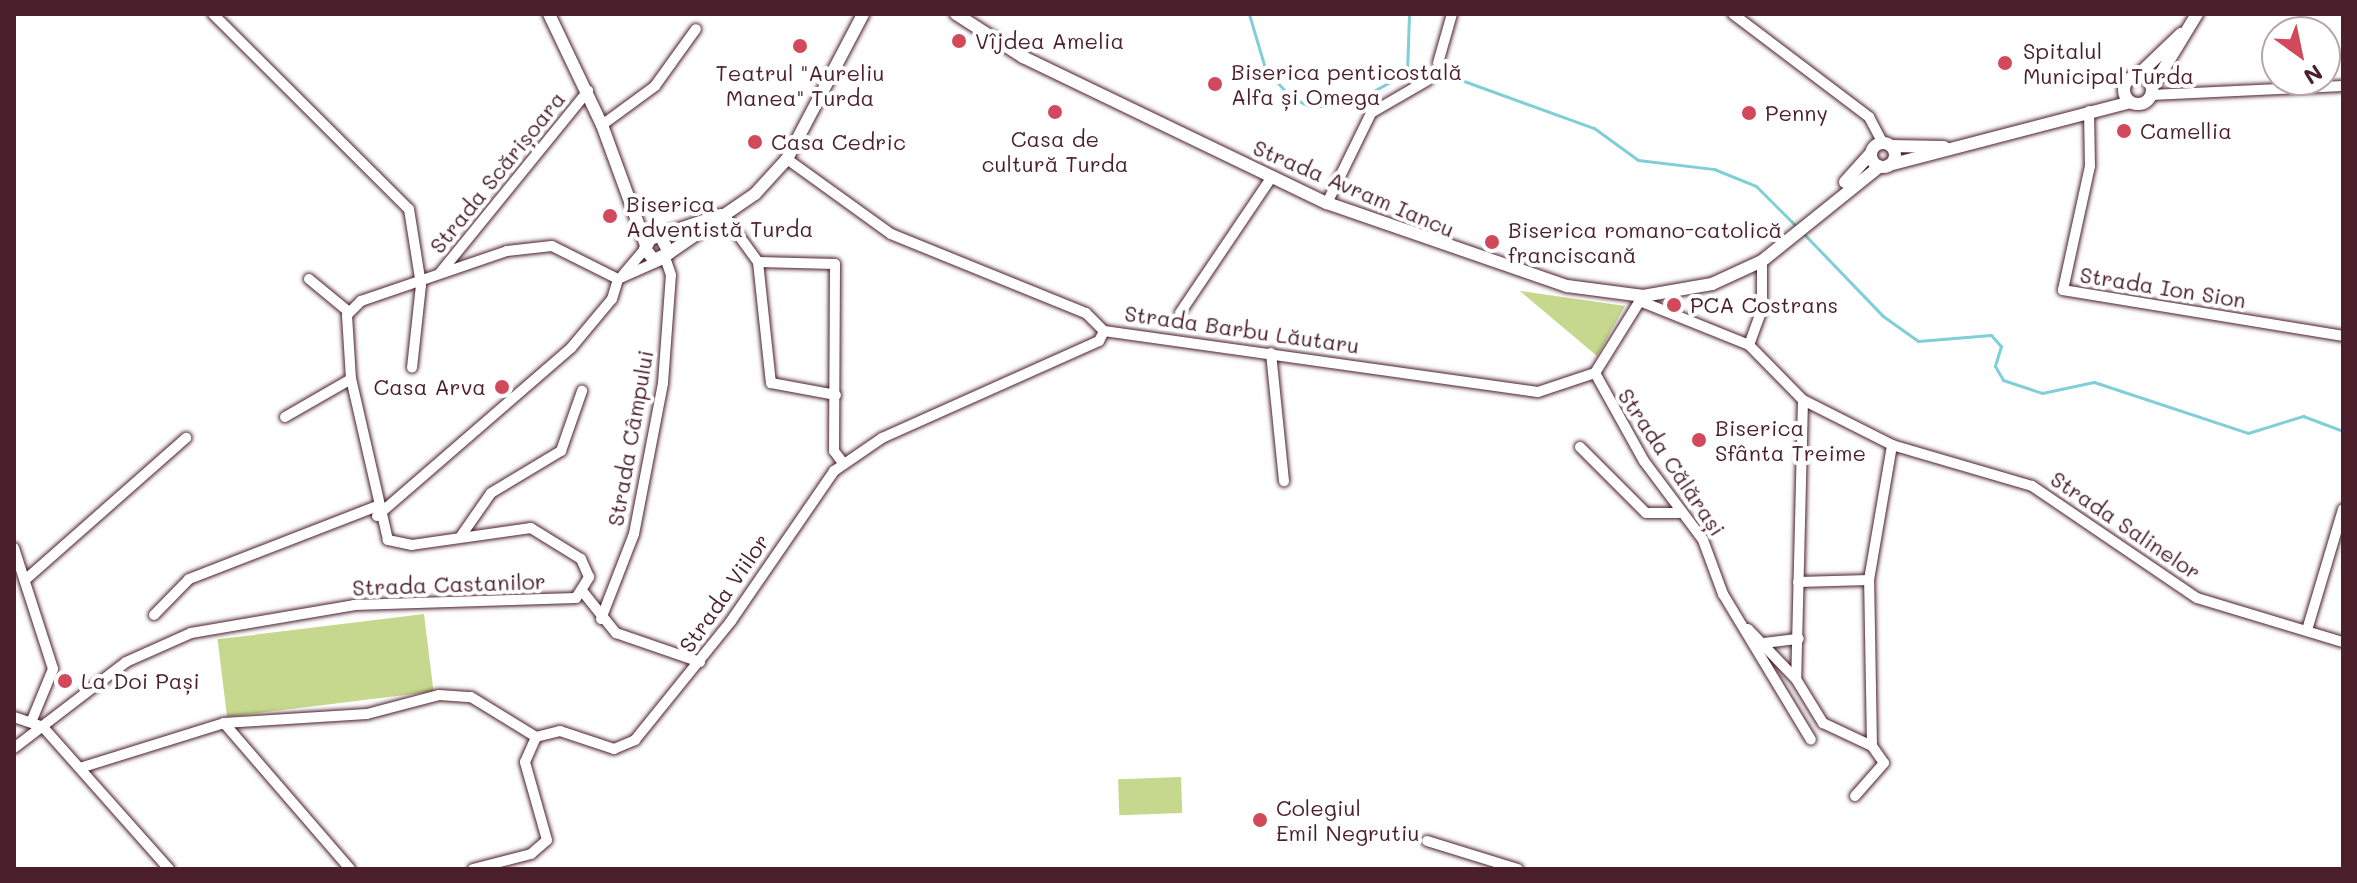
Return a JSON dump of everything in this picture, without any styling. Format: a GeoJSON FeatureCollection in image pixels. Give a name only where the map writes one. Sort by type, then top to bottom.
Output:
{"type":"FeatureCollection","features":[{"type":"Feature","properties":{"kind":"main road"},"geometry":{"type":"LineString","coordinates":[[549,14],[588,91],[646,247],[665,257]]}},
{"type":"Feature","properties":{"kind":"main road"},"geometry":{"type":"LineString","coordinates":[[665,257],[724,215],[787,159],[863,14]]}},
{"type":"Feature","properties":{"kind":"main road","name":"Strada Avram Iancu"},"geometry":{"type":"LineString","coordinates":[[956,14],[1023,57],[1271,178],[1327,203],[1515,273],[1641,298],[1712,284],[1762,261],[1824,205]]}},
{"type":"Feature","properties":{"kind":"main road"},"geometry":{"type":"LineString","coordinates":[[1824,205],[1884,165],[2130,102],[2152,92],[2197,14]]}},
{"type":"Feature","properties":{"kind":"main road"},"geometry":{"type":"LineString","coordinates":[[2086,112],[2124,89],[2186,30]]}},
{"type":"Feature","properties":{"kind":"main road"},"geometry":{"type":"LineString","coordinates":[[2137,76],[2152,92]]}},
{"type":"Feature","properties":{"kind":"main road"},"geometry":{"type":"LineString","coordinates":[[2124,89],[2130,102]]}},
{"type":"Feature","properties":{"kind":"main road"},"geometry":{"type":"LineString","coordinates":[[1824,205],[1871,153],[1887,145],[1948,148]]}},
{"type":"Feature","properties":{"kind":"main road"},"geometry":{"type":"LineString","coordinates":[[1884,165],[1887,145]]}},
{"type":"Feature","properties":{"kind":"main road"},"geometry":{"type":"LineString","coordinates":[[1871,153],[1884,165]]}},
{"type":"Feature","properties":{"kind":"main road"},"geometry":{"type":"LineString","coordinates":[[646,247],[661,237],[724,215]]}},
{"type":"Feature","properties":{"kind":"main road"},"geometry":{"type":"LineString","coordinates":[[661,237],[665,257]]}},
{"type":"Feature","properties":{"kind":"street"},"geometry":{"type":"LineString","coordinates":[[213,14],[403,200],[421,285],[412,368]]}},
{"type":"Feature","properties":{"kind":"street"},"geometry":{"type":"LineString","coordinates":[[1438,63],[1452,14]]}},
{"type":"Feature","properties":{"kind":"street"},"geometry":{"type":"LineString","coordinates":[[1733,14],[1869,117],[1887,145]]}},
{"type":"Feature","properties":{"kind":"street"},"geometry":{"type":"LineString","coordinates":[[602,125],[655,86],[696,29]]}},
{"type":"Feature","properties":{"kind":"street"},"geometry":{"type":"LineString","coordinates":[[1327,203],[1371,113],[1428,80]]}},
{"type":"Feature","properties":{"kind":"street"},"geometry":{"type":"LineString","coordinates":[[2152,92],[2343,86]]}},
{"type":"Feature","properties":{"kind":"street","name":"Strada Scărișoara"},"geometry":{"type":"LineString","coordinates":[[437,277],[588,91]]}},
{"type":"Feature","properties":{"kind":"street","name":"Strada Ion Sion"},"geometry":{"type":"LineString","coordinates":[[2086,112],[2090,166],[2063,290],[2343,336]]}},
{"type":"Feature","properties":{"kind":"street","name":"Strada Barbu Lăutaru"},"geometry":{"type":"LineString","coordinates":[[787,159],[891,234],[1086,313],[1104,331],[1271,353],[1477,389],[1556,390],[1595,373]]}},
{"type":"Feature","properties":{"kind":"street"},"geometry":{"type":"LineString","coordinates":[[1180,313],[1271,178]]}},
{"type":"Feature","properties":{"kind":"street"},"geometry":{"type":"LineString","coordinates":[[724,215],[758,262],[771,383],[836,395]]}},
{"type":"Feature","properties":{"kind":"street"},"geometry":{"type":"LineString","coordinates":[[349,312],[374,296],[421,285],[507,251],[552,246],[618,279]]}},
{"type":"Feature","properties":{"kind":"street"},"geometry":{"type":"LineString","coordinates":[[154,615],[189,579],[376,512],[571,348],[612,299],[618,279],[646,247]]}},
{"type":"Feature","properties":{"kind":"street"},"geometry":{"type":"LineString","coordinates":[[618,279],[665,257]]}},
{"type":"Feature","properties":{"kind":"street","name":"Strada Câmpului"},"geometry":{"type":"LineString","coordinates":[[601,619],[634,534],[663,383],[671,275],[665,257]]}},
{"type":"Feature","properties":{"kind":"street"},"geometry":{"type":"LineString","coordinates":[[1749,345],[1762,310],[1762,261]]}},
{"type":"Feature","properties":{"kind":"street"},"geometry":{"type":"LineString","coordinates":[[758,262],[835,264],[834,451],[843,463]]}},
{"type":"Feature","properties":{"kind":"street"},"geometry":{"type":"LineString","coordinates":[[309,279],[349,312],[351,379],[376,512]]}},
{"type":"Feature","properties":{"kind":"street"},"geometry":{"type":"LineString","coordinates":[[1595,373],[1641,298]]}},
{"type":"Feature","properties":{"kind":"street","name":"Strada Salinelor"},"geometry":{"type":"LineString","coordinates":[[1641,298],[1749,345],[1803,400],[1892,445],[2032,486],[2174,586],[2343,642]]}},
{"type":"Feature","properties":{"kind":"street","name":"Strada Viilor"},"geometry":{"type":"LineString","coordinates":[[536,737],[560,731],[595,745],[626,745],[700,662],[843,463],[906,427],[1099,341],[1104,331]]}},
{"type":"Feature","properties":{"kind":"street"},"geometry":{"type":"LineString","coordinates":[[1271,353],[1284,481]]}},
{"type":"Feature","properties":{"kind":"street","name":"Strada Călărași"},"geometry":{"type":"LineString","coordinates":[[1595,373],[1679,513],[1703,540],[1737,617],[1811,740]]}},
{"type":"Feature","properties":{"kind":"street"},"geometry":{"type":"LineString","coordinates":[[285,417],[351,379]]}},
{"type":"Feature","properties":{"kind":"street"},"geometry":{"type":"LineString","coordinates":[[461,536],[491,493],[561,451],[582,391]]}},
{"type":"Feature","properties":{"kind":"street"},"geometry":{"type":"LineString","coordinates":[[1796,679],[1803,400]]}},
{"type":"Feature","properties":{"kind":"street"},"geometry":{"type":"LineString","coordinates":[[25,580],[186,438]]}},
{"type":"Feature","properties":{"kind":"street"},"geometry":{"type":"LineString","coordinates":[[1855,796],[1883,771],[1872,746],[1869,580],[1892,445]]}},
{"type":"Feature","properties":{"kind":"street"},"geometry":{"type":"LineString","coordinates":[[1580,447],[1646,513],[1679,513]]}},
{"type":"Feature","properties":{"kind":"street"},"geometry":{"type":"LineString","coordinates":[[2307,630],[2343,509]]}},
{"type":"Feature","properties":{"kind":"street","name":"Strada Castanilor"},"geometry":{"type":"LineString","coordinates":[[14,748],[126,662],[191,633],[354,605],[569,601],[583,592],[589,577],[581,559],[544,533],[518,526],[395,544],[376,512]]}},
{"type":"Feature","properties":{"kind":"street"},"geometry":{"type":"LineString","coordinates":[[14,548],[53,669],[32,720]]}},
{"type":"Feature","properties":{"kind":"street"},"geometry":{"type":"LineString","coordinates":[[1798,582],[1869,580]]}},
{"type":"Feature","properties":{"kind":"street"},"geometry":{"type":"LineString","coordinates":[[583,592],[601,619],[627,638],[700,662]]}},
{"type":"Feature","properties":{"kind":"street","name":"Strada Călărași"},"geometry":{"type":"LineString","coordinates":[[1737,617],[1796,679],[1823,723],[1872,746]]}},
{"type":"Feature","properties":{"kind":"street"},"geometry":{"type":"LineString","coordinates":[[1764,643],[1799,639]]}},
{"type":"Feature","properties":{"kind":"street"},"geometry":{"type":"LineString","coordinates":[[83,767],[224,723],[367,714],[455,695],[521,722],[536,737],[525,762],[547,840],[531,854],[473,869]]}},
{"type":"Feature","properties":{"kind":"street"},"geometry":{"type":"LineString","coordinates":[[14,717],[32,720],[43,727],[83,767],[169,869]]}},
{"type":"Feature","properties":{"kind":"street"},"geometry":{"type":"LineString","coordinates":[[224,723],[350,869]]}},
{"type":"Feature","properties":{"kind":"street"},"geometry":{"type":"LineString","coordinates":[[1427,841],[1518,869]]}},
{"type":"Feature","properties":{"kind":"green space"},"geometry":{"type":"Polygon","coordinates":[[[1520,291],[1625,306],[1597,356],[1520,291]]]}},
{"type":"Feature","properties":{"kind":"green space"},"geometry":{"type":"Polygon","coordinates":[[[424,614],[434,691],[227,717],[218,639],[424,614]]]}},
{"type":"Feature","properties":{"kind":"green space"},"geometry":{"type":"Polygon","coordinates":[[[1181,777],[1182,813],[1119,815],[1118,779],[1181,777]]]}},
{"type":"Feature","properties":{"kind":"waterway"},"geometry":{"type":"LineString","coordinates":[[1249,14],[1265,68],[1289,96],[1309,106],[1346,106],[1412,70],[1450,76],[1594,128],[1638,160],[1714,169],[1756,186],[1799,229]]}},
{"type":"Feature","properties":{"kind":"waterway"},"geometry":{"type":"LineString","coordinates":[[1407,72],[1409,14]]}},
{"type":"Feature","properties":{"kind":"waterway"},"geometry":{"type":"LineString","coordinates":[[1804,234],[1883,316],[1918,341],[1991,335],[2001,346],[1995,366],[2003,380],[2042,393],[2094,382],[2248,433],[2303,416],[2343,431]]}},
{"type":"Feature","properties":{"kind":"place","name":"Vîjdea Amelia"},"geometry":{"type":"Point","coordinates":[959,41]}},
{"type":"Feature","properties":{"kind":"place","name":"Teatrul \"Aureliu Manea\" Turda"},"geometry":{"type":"Point","coordinates":[800,46]}},
{"type":"Feature","properties":{"kind":"place","name":"Spitalul Municipal Turda"},"geometry":{"type":"Point","coordinates":[2005,63]}},
{"type":"Feature","properties":{"kind":"place","name":"Biserica penticostală Alfa și Omega"},"geometry":{"type":"Point","coordinates":[1215,84]}},
{"type":"Feature","properties":{"kind":"place","name":"Casa de cultură Turda"},"geometry":{"type":"Point","coordinates":[1055,112]}},
{"type":"Feature","properties":{"kind":"place","name":"Penny"},"geometry":{"type":"Point","coordinates":[1749,113]}},
{"type":"Feature","properties":{"kind":"place","name":"Camellia"},"geometry":{"type":"Point","coordinates":[2124,131]}},
{"type":"Feature","properties":{"kind":"place","name":"Casa Cedric"},"geometry":{"type":"Point","coordinates":[755,142]}},
{"type":"Feature","properties":{"kind":"place","name":"Biserica Adventistă Turda"},"geometry":{"type":"Point","coordinates":[610,216]}},
{"type":"Feature","properties":{"kind":"place","name":"Biserica romano-catolică franciscană"},"geometry":{"type":"Point","coordinates":[1492,242]}},
{"type":"Feature","properties":{"kind":"place","name":"PCA Costrans"},"geometry":{"type":"Point","coordinates":[1674,305]}},
{"type":"Feature","properties":{"kind":"place","name":"Casa Arva"},"geometry":{"type":"Point","coordinates":[502,387]}},
{"type":"Feature","properties":{"kind":"place","name":"Biserica Sfânta Treime"},"geometry":{"type":"Point","coordinates":[1699,440]}},
{"type":"Feature","properties":{"kind":"place","name":"La Doi Pași"},"geometry":{"type":"Point","coordinates":[65,681]}},
{"type":"Feature","properties":{"kind":"place","name":"Colegiul Emil Negrutiu"},"geometry":{"type":"Point","coordinates":[1260,820]}}]}
